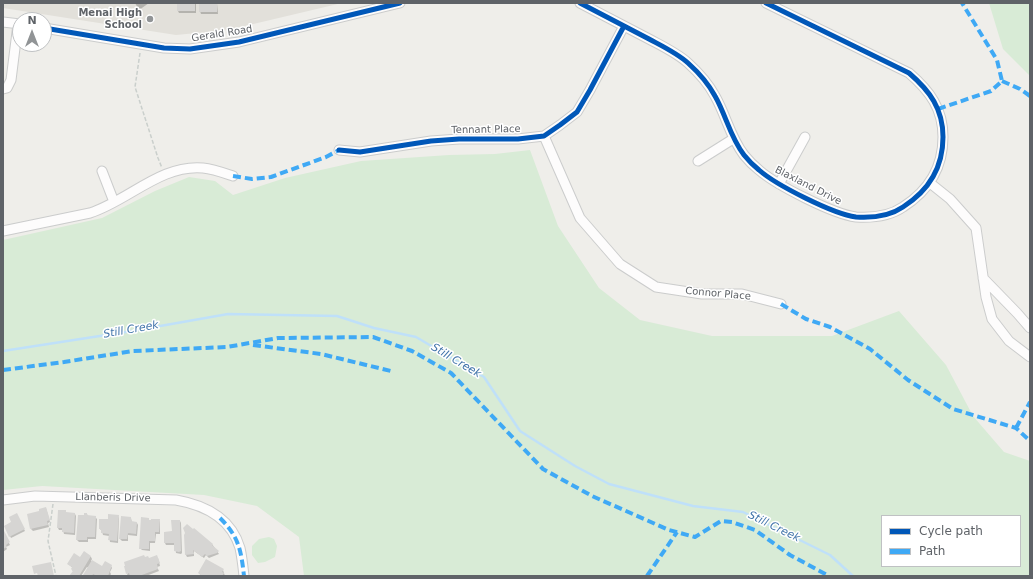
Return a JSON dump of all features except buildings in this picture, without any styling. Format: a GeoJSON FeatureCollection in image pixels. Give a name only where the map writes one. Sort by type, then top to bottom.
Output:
{"type":"FeatureCollection","features":[{"type":"Feature","properties":{"kind":"street","name":"Gerald Road"},"geometry":{"type":"LineString","coordinates":[[52,29],[141,45],[190,49],[239,42],[400,3]]}},
{"type":"Feature","properties":{"kind":"street","name":"Blaxland Drive"},"geometry":{"type":"LineString","coordinates":[[580,3],[668,49],[687,61],[715,96],[733,139],[745,156],[759,170],[779,184],[836,211],[856,216],[874,217],[896,211],[914,200],[930,183],[939,164],[943,144],[943,128],[938,109],[931,94],[923,84],[909,73],[766,3]]}},
{"type":"Feature","properties":{"kind":"street","name":"Tennant Place"},"geometry":{"type":"LineString","coordinates":[[339,150],[360,152],[445,140],[518,139],[544,136],[576,112],[590,90],[624,26]]}},
{"type":"Feature","properties":{"kind":"street"},"geometry":{"type":"LineString","coordinates":[[3,89],[6,88],[11,80],[15,52]]}},
{"type":"Feature","properties":{"kind":"street","name":"Connor Place"},"geometry":{"type":"LineString","coordinates":[[544,136],[580,218],[620,264],[656,287],[702,294],[742,294],[781,304]]}},
{"type":"Feature","properties":{"kind":"street"},"geometry":{"type":"LineString","coordinates":[[779,184],[806,137]]}},
{"type":"Feature","properties":{"kind":"street"},"geometry":{"type":"LineString","coordinates":[[698,161],[733,139]]}},
{"type":"Feature","properties":{"kind":"street"},"geometry":{"type":"LineString","coordinates":[[3,231],[101,210],[165,175],[184,169],[204,168],[233,176]]}},
{"type":"Feature","properties":{"kind":"street"},"geometry":{"type":"LineString","coordinates":[[102,171],[114,202]]}},
{"type":"Feature","properties":{"kind":"street"},"geometry":{"type":"LineString","coordinates":[[930,183],[950,199],[976,228],[986,296],[992,318],[1009,341],[1030,357]]}},
{"type":"Feature","properties":{"kind":"street"},"geometry":{"type":"LineString","coordinates":[[983,278],[1030,328]]}},
{"type":"Feature","properties":{"kind":"street","name":"Llanberis Drive"},"geometry":{"type":"LineString","coordinates":[[3,500],[35,496],[54,496],[176,500],[190,502],[205,507],[220,518],[230,528],[239,546],[244,576]]}},
{"type":"Feature","properties":{"kind":"path"},"geometry":{"type":"LineString","coordinates":[[141,45],[135,87],[165,175]]}},
{"type":"Feature","properties":{"kind":"path"},"geometry":{"type":"LineString","coordinates":[[54,496],[48,541],[56,576]]}},
{"type":"Feature","properties":{"kind":"shaded area","name":"Menai High School"},"geometry":{"type":"Polygon","coordinates":[[[3,3],[342,3],[228,30],[176,35],[52,16],[52,12],[29,12],[3,8],[3,3]]]}},
{"type":"Feature","properties":{"kind":"green space"},"geometry":{"type":"Polygon","coordinates":[[[989,3],[1030,3],[1030,76],[1003,49],[989,3]]]}},
{"type":"Feature","properties":{"kind":"green space"},"geometry":{"type":"Polygon","coordinates":[[[530,150],[558,226],[599,288],[640,320],[712,336],[832,336],[899,311],[946,365],[973,416],[1004,452],[1030,461],[1030,576],[304,576],[299,537],[257,506],[204,495],[42,486],[3,490],[3,240],[102,218],[155,191],[189,177],[215,181],[233,195],[285,178],[361,161],[449,155],[495,154],[530,150]]]}},
{"type":"Feature","properties":{"kind":"green space"},"geometry":{"type":"Polygon","coordinates":[[[269,537],[274,539],[277,546],[275,557],[265,562],[258,563],[252,555],[252,546],[259,539],[269,537]]]}},
{"type":"Feature","properties":{"kind":"waterway","name":"Still Creek"},"geometry":{"type":"LineString","coordinates":[[3,351],[228,314],[337,316],[374,328],[416,337],[484,377],[520,431],[575,466],[609,484],[693,506],[743,512],[830,555],[853,576]]}},
{"type":"Feature","properties":{"kind":"marked path"},"geometry":{"type":"LineString","coordinates":[[938,109],[991,91],[1002,81],[997,60],[962,3]]}},
{"type":"Feature","properties":{"kind":"marked path"},"geometry":{"type":"LineString","coordinates":[[1002,81],[1020,89],[1030,96]]}},
{"type":"Feature","properties":{"kind":"marked path"},"geometry":{"type":"LineString","coordinates":[[233,176],[252,179],[271,177],[326,157],[339,150]]}},
{"type":"Feature","properties":{"kind":"marked path"},"geometry":{"type":"LineString","coordinates":[[781,304],[806,319],[830,327],[870,349],[908,380],[953,409],[1016,428],[1030,441]]}},
{"type":"Feature","properties":{"kind":"marked path"},"geometry":{"type":"LineString","coordinates":[[3,370],[133,351],[227,347],[278,338],[373,337],[412,351],[451,373],[543,469],[592,496],[669,530],[695,537],[721,521],[732,522],[755,530],[790,555],[829,576]]}},
{"type":"Feature","properties":{"kind":"marked path"},"geometry":{"type":"LineString","coordinates":[[253,345],[321,354],[391,371]]}},
{"type":"Feature","properties":{"kind":"marked path"},"geometry":{"type":"LineString","coordinates":[[1016,428],[1030,402]]}},
{"type":"Feature","properties":{"kind":"marked path"},"geometry":{"type":"LineString","coordinates":[[220,518],[231,531],[238,544],[244,576]]}},
{"type":"Feature","properties":{"kind":"marked path"},"geometry":{"type":"LineString","coordinates":[[647,576],[677,532]]}},
{"type":"Feature","properties":{"kind":"cycle path"},"geometry":{"type":"LineString","coordinates":[[52,29],[164,48],[190,49],[239,42],[400,3]]}},
{"type":"Feature","properties":{"kind":"cycle path"},"geometry":{"type":"LineString","coordinates":[[580,3],[664,47],[688,63],[703,78],[712,91],[719,103],[735,141],[744,155],[759,170],[791,191],[820,205],[846,215],[856,217],[881,216],[898,210],[912,201],[927,186],[932,178],[937,169],[942,148],[943,137],[941,118],[938,109],[929,94],[909,73],[766,3]]}},
{"type":"Feature","properties":{"kind":"cycle path"},"geometry":{"type":"LineString","coordinates":[[339,150],[360,152],[431,141],[459,139],[518,139],[544,136],[577,112],[624,26]]}},
{"type":"Feature","properties":{"kind":"place","name":"Menai High School"},"geometry":{"type":"Point","coordinates":[150,19]}}]}
